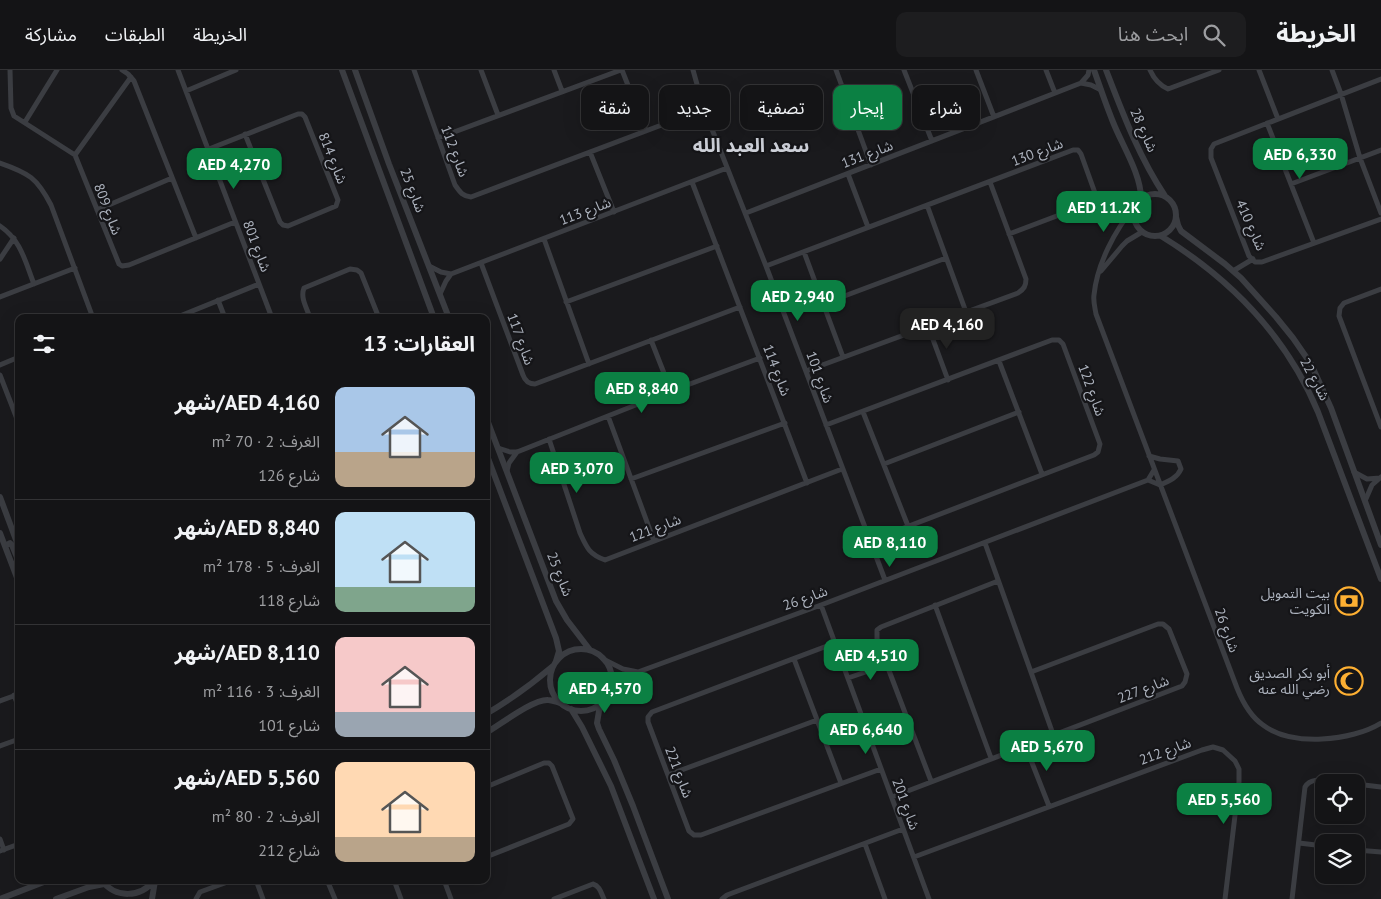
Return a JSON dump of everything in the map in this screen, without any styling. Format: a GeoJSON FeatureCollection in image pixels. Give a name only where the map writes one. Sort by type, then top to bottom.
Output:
{"type":"FeatureCollection","features":[{"type":"Feature","properties":{"kind":"street"},"geometry":{"type":"LineString","coordinates":[[10,70],[11,108],[14,116],[75,155],[131,77]]}},
{"type":"Feature","properties":{"kind":"street"},"geometry":{"type":"LineString","coordinates":[[25,122],[57,70]]}},
{"type":"Feature","properties":{"kind":"street"},"geometry":{"type":"LineString","coordinates":[[122,70],[131,77],[196,238]]}},
{"type":"Feature","properties":{"kind":"street","name":"شارع 801"},"geometry":{"type":"LineString","coordinates":[[178,70],[270,314]]}},
{"type":"Feature","properties":{"kind":"street"},"geometry":{"type":"LineString","coordinates":[[218,70],[220,76]]}},
{"type":"Feature","properties":{"kind":"street"},"geometry":{"type":"LineString","coordinates":[[186,91],[236,70]]}},
{"type":"Feature","properties":{"kind":"street","name":"شارع 25"},"geometry":{"type":"LineString","coordinates":[[342,70],[433,314]]}},
{"type":"Feature","properties":{"kind":"street","name":"شارع 25"},"geometry":{"type":"LineString","coordinates":[[355,70],[448,314]]}},
{"type":"Feature","properties":{"kind":"street","name":"شارع 112"},"geometry":{"type":"LineString","coordinates":[[414,70],[455,185],[460,194],[471,197],[659,127]]}},
{"type":"Feature","properties":{"kind":"street"},"geometry":{"type":"LineString","coordinates":[[481,70],[498,115]]}},
{"type":"Feature","properties":{"kind":"street"},"geometry":{"type":"LineString","coordinates":[[554,70],[562,91]]}},
{"type":"Feature","properties":{"kind":"street"},"geometry":{"type":"LineString","coordinates":[[438,138],[622,70],[646,132]]}},
{"type":"Feature","properties":{"kind":"street","name":"شارع 101"},"geometry":{"type":"LineString","coordinates":[[693,70],[697,85]]}},
{"type":"Feature","properties":{"kind":"street"},"geometry":{"type":"LineString","coordinates":[[836,70],[871,165]]}},
{"type":"Feature","properties":{"kind":"street"},"geometry":{"type":"LineString","coordinates":[[904,70],[932,141]]}},
{"type":"Feature","properties":{"kind":"street"},"geometry":{"type":"LineString","coordinates":[[976,70],[994,117]]}},
{"type":"Feature","properties":{"kind":"street"},"geometry":{"type":"LineString","coordinates":[[1046,70],[1055,93]]}},
{"type":"Feature","properties":{"kind":"street"},"geometry":{"type":"LineString","coordinates":[[1081,84],[1088,75],[1089,70]]}},
{"type":"Feature","properties":{"kind":"street","name":"شارع 28"},"geometry":{"type":"LineString","coordinates":[[1094,70],[1113,122],[1138,178],[1141,198]]}},
{"type":"Feature","properties":{"kind":"street","name":"شارع 28"},"geometry":{"type":"LineString","coordinates":[[1106,70],[1137,148],[1151,175],[1165,196]]}},
{"type":"Feature","properties":{"kind":"street"},"geometry":{"type":"LineString","coordinates":[[1150,70],[1152,76],[1160,85],[1168,89],[1219,70]]}},
{"type":"Feature","properties":{"kind":"street"},"geometry":{"type":"LineString","coordinates":[[1259,70],[1278,119]]}},
{"type":"Feature","properties":{"kind":"street"},"geometry":{"type":"LineString","coordinates":[[1332,70],[1360,158],[1381,213]]}},
{"type":"Feature","properties":{"kind":"street","name":"شارع 410"},"geometry":{"type":"LineString","coordinates":[[1381,78],[1214,144],[1211,149],[1211,158],[1250,256],[1255,262],[1262,262],[1381,219]]}},
{"type":"Feature","properties":{"kind":"street"},"geometry":{"type":"LineString","coordinates":[[1081,84],[1091,85],[1102,90]]}},
{"type":"Feature","properties":{"kind":"street","name":"شارع 131"},"geometry":{"type":"LineString","coordinates":[[746,213],[1081,84]]}},
{"type":"Feature","properties":{"kind":"street","name":"شارع 814"},"geometry":{"type":"LineString","coordinates":[[209,149],[244,134],[302,114],[305,117],[338,200],[336,206],[288,226],[283,225],[280,222],[244,134]]}},
{"type":"Feature","properties":{"kind":"street"},"geometry":{"type":"LineString","coordinates":[[1267,123],[1314,243]]}},
{"type":"Feature","properties":{"kind":"street","name":"شارع 101"},"geometry":{"type":"LineString","coordinates":[[712,130],[746,213],[885,580]]}},
{"type":"Feature","properties":{"kind":"street","name":"شارع 130"},"geometry":{"type":"LineString","coordinates":[[766,266],[1076,149],[1078,150],[1095,197],[1091,203],[1009,234]]}},
{"type":"Feature","properties":{"kind":"street"},"geometry":{"type":"LineString","coordinates":[[1291,184],[1381,150]]}},
{"type":"Feature","properties":{"kind":"street"},"geometry":{"type":"LineString","coordinates":[[590,152],[614,212]]}},
{"type":"Feature","properties":{"kind":"street","name":"شارع 809"},"geometry":{"type":"LineString","coordinates":[[75,155],[116,259],[122,266],[129,265],[235,222]]}},
{"type":"Feature","properties":{"kind":"street"},"geometry":{"type":"LineString","coordinates":[[0,163],[16,168],[33,178],[42,189],[51,205],[91,314]]}},
{"type":"Feature","properties":{"kind":"street","name":"شارع 113"},"geometry":{"type":"LineString","coordinates":[[451,274],[544,240],[727,168]]}},
{"type":"Feature","properties":{"kind":"street"},"geometry":{"type":"LineString","coordinates":[[848,174],[868,227]]}},
{"type":"Feature","properties":{"kind":"street"},"geometry":{"type":"LineString","coordinates":[[97,210],[172,178]]}},
{"type":"Feature","properties":{"kind":"street","name":"شارع 114"},"geometry":{"type":"LineString","coordinates":[[692,182],[807,483]]}},
{"type":"Feature","properties":{"kind":"street"},"geometry":{"type":"LineString","coordinates":[[806,371],[1018,293],[1025,286],[1026,279],[990,182]]}},
{"type":"Feature","properties":{"kind":"street"},"geometry":{"type":"LineString","coordinates":[[1159,193],[1165,196],[1174,205],[1176,214],[1175,224],[1169,231],[1160,236],[1151,236],[1142,232],[1136,225],[1134,216],[1135,206],[1141,198],[1149,194],[1159,193]]}},
{"type":"Feature","properties":{"kind":"street"},"geometry":{"type":"LineString","coordinates":[[927,205],[966,312]]}},
{"type":"Feature","properties":{"kind":"street","name":"شارع 26"},"geometry":{"type":"LineString","coordinates":[[1135,206],[1123,221],[1110,244],[1098,275],[1094,296],[1096,314],[1245,706],[1264,726],[1292,737],[1310,739],[1330,738],[1381,724]]}},
{"type":"Feature","properties":{"kind":"street"},"geometry":{"type":"LineString","coordinates":[[396,216],[402,211],[408,212]]}},
{"type":"Feature","properties":{"kind":"street","name":"شارع 22"},"geometry":{"type":"LineString","coordinates":[[1176,217],[1181,231],[1233,271],[1276,317],[1311,364],[1328,401],[1381,545]]}},
{"type":"Feature","properties":{"kind":"street"},"geometry":{"type":"LineString","coordinates":[[0,226],[18,243],[34,284]]}},
{"type":"Feature","properties":{"kind":"street"},"geometry":{"type":"LineString","coordinates":[[1098,275],[1127,241],[1142,232]]}},
{"type":"Feature","properties":{"kind":"street","name":"شارع 22"},"geometry":{"type":"LineString","coordinates":[[1160,236],[1212,270],[1232,288],[1268,328],[1298,372],[1311,393],[1381,580]]}},
{"type":"Feature","properties":{"kind":"street"},"geometry":{"type":"LineString","coordinates":[[0,259],[14,238]]}},
{"type":"Feature","properties":{"kind":"street"},"geometry":{"type":"LineString","coordinates":[[544,240],[589,364]]}},
{"type":"Feature","properties":{"kind":"street"},"geometry":{"type":"LineString","coordinates":[[566,302],[717,246]]}},
{"type":"Feature","properties":{"kind":"street"},"geometry":{"type":"LineString","coordinates":[[804,252],[843,357]]}},
{"type":"Feature","properties":{"kind":"street"},"geometry":{"type":"LineString","coordinates":[[823,304],[946,258]]}},
{"type":"Feature","properties":{"kind":"street"},"geometry":{"type":"LineString","coordinates":[[1233,271],[1253,259]]}},
{"type":"Feature","properties":{"kind":"street","name":"شارع 117"},"geometry":{"type":"LineString","coordinates":[[481,263],[522,375],[531,384],[740,307]]}},
{"type":"Feature","properties":{"kind":"street"},"geometry":{"type":"LineString","coordinates":[[429,266],[441,272],[451,274],[440,294]]}},
{"type":"Feature","properties":{"kind":"street"},"geometry":{"type":"LineString","coordinates":[[0,297],[74,268]]}},
{"type":"Feature","properties":{"kind":"street"},"geometry":{"type":"LineString","coordinates":[[309,314],[303,299],[302,292],[304,288],[350,269],[362,273],[377,314]]}},
{"type":"Feature","properties":{"kind":"street"},"geometry":{"type":"LineString","coordinates":[[184,314],[259,284]]}},
{"type":"Feature","properties":{"kind":"street"},"geometry":{"type":"LineString","coordinates":[[1381,290],[1344,304],[1340,308],[1339,316],[1381,427]]}},
{"type":"Feature","properties":{"kind":"street"},"geometry":{"type":"LineString","coordinates":[[218,300],[223,314]]}},
{"type":"Feature","properties":{"kind":"street"},"geometry":{"type":"LineString","coordinates":[[928,326],[948,380]]}},
{"type":"Feature","properties":{"kind":"street"},"geometry":{"type":"LineString","coordinates":[[651,340],[672,391]]}},
{"type":"Feature","properties":{"kind":"street","name":"شارع 122"},"geometry":{"type":"LineString","coordinates":[[826,425],[1052,340],[1059,340],[1064,344],[1100,444],[1098,452],[870,540]]}},
{"type":"Feature","properties":{"kind":"street"},"geometry":{"type":"LineString","coordinates":[[498,448],[517,452],[760,358]]}},
{"type":"Feature","properties":{"kind":"street"},"geometry":{"type":"LineString","coordinates":[[0,365],[15,359]]}},
{"type":"Feature","properties":{"kind":"street"},"geometry":{"type":"LineString","coordinates":[[999,361],[1042,474]]}},
{"type":"Feature","properties":{"kind":"street"},"geometry":{"type":"LineString","coordinates":[[0,375],[15,414]]}},
{"type":"Feature","properties":{"kind":"street"},"geometry":{"type":"LineString","coordinates":[[864,412],[908,526]]}},
{"type":"Feature","properties":{"kind":"street"},"geometry":{"type":"LineString","coordinates":[[884,464],[1019,412]]}},
{"type":"Feature","properties":{"kind":"street"},"geometry":{"type":"LineString","coordinates":[[608,416],[654,541]]}},
{"type":"Feature","properties":{"kind":"street"},"geometry":{"type":"LineString","coordinates":[[631,479],[784,423]]}},
{"type":"Feature","properties":{"kind":"street","name":"شارع 25"},"geometry":{"type":"LineString","coordinates":[[490,427],[556,601],[567,620],[590,650]]}},
{"type":"Feature","properties":{"kind":"street","name":"شارع 121"},"geometry":{"type":"LineString","coordinates":[[549,439],[586,546],[594,556],[605,560],[842,469]]}},
{"type":"Feature","properties":{"kind":"street"},"geometry":{"type":"LineString","coordinates":[[507,472],[509,463],[517,452]]}},
{"type":"Feature","properties":{"kind":"street"},"geometry":{"type":"LineString","coordinates":[[1149,456],[1176,460],[1180,463],[1181,468],[1174,478],[1160,485],[1148,480],[1154,470]]}},
{"type":"Feature","properties":{"kind":"street","name":"شارع 25"},"geometry":{"type":"LineString","coordinates":[[490,464],[556,638],[559,651],[555,664]]}},
{"type":"Feature","properties":{"kind":"street"},"geometry":{"type":"LineString","coordinates":[[1354,472],[1367,479],[1381,477]]}},
{"type":"Feature","properties":{"kind":"street"},"geometry":{"type":"LineString","coordinates":[[1364,502],[1372,485],[1381,477]]}},
{"type":"Feature","properties":{"kind":"street","name":"شارع 26"},"geometry":{"type":"LineString","coordinates":[[607,696],[617,684],[638,672],[821,605],[1148,480]]}},
{"type":"Feature","properties":{"kind":"street"},"geometry":{"type":"LineString","coordinates":[[0,497],[3,514],[15,540]]}},
{"type":"Feature","properties":{"kind":"street"},"geometry":{"type":"LineString","coordinates":[[0,532],[15,572]]}},
{"type":"Feature","properties":{"kind":"street"},"geometry":{"type":"LineString","coordinates":[[5,546],[10,543],[15,552]]}},
{"type":"Feature","properties":{"kind":"street"},"geometry":{"type":"LineString","coordinates":[[985,543],[1053,734]]}},
{"type":"Feature","properties":{"kind":"street"},"geometry":{"type":"LineString","coordinates":[[931,781],[886,665],[877,639],[877,630],[880,627],[998,581]]}},
{"type":"Feature","properties":{"kind":"street","name":"شارع 201"},"geometry":{"type":"LineString","coordinates":[[821,605],[929,899]]}},
{"type":"Feature","properties":{"kind":"street"},"geometry":{"type":"LineString","coordinates":[[935,605],[991,758]]}},
{"type":"Feature","properties":{"kind":"street","name":"شارع 227"},"geometry":{"type":"LineString","coordinates":[[892,796],[1182,686],[1187,674],[1169,629],[1162,624],[1031,672]]}},
{"type":"Feature","properties":{"kind":"street","name":"شارع 221"},"geometry":{"type":"LineString","coordinates":[[835,643],[652,712],[648,716],[648,722],[689,830],[694,836],[881,768]]}},
{"type":"Feature","properties":{"kind":"street"},"geometry":{"type":"LineString","coordinates":[[490,712],[529,686],[555,664],[563,654],[572,650],[590,650],[623,669],[638,672]]}},
{"type":"Feature","properties":{"kind":"street"},"geometry":{"type":"LineString","coordinates":[[604,659],[612,675],[612,685],[599,711],[599,729],[633,806],[668,899]]}},
{"type":"Feature","properties":{"kind":"street"},"geometry":{"type":"LineString","coordinates":[[794,659],[841,783]]}},
{"type":"Feature","properties":{"kind":"street"},"geometry":{"type":"LineString","coordinates":[[555,664],[550,679],[552,692],[560,703]]}},
{"type":"Feature","properties":{"kind":"street"},"geometry":{"type":"LineString","coordinates":[[848,678],[886,665]]}},
{"type":"Feature","properties":{"kind":"street"},"geometry":{"type":"LineString","coordinates":[[0,701],[15,694]]}},
{"type":"Feature","properties":{"kind":"street"},"geometry":{"type":"LineString","coordinates":[[490,731],[537,703],[549,700],[560,703],[570,709],[583,711],[596,708],[607,696]]}},
{"type":"Feature","properties":{"kind":"street"},"geometry":{"type":"LineString","coordinates":[[570,709],[582,727],[611,786],[654,899]]}},
{"type":"Feature","properties":{"kind":"street"},"geometry":{"type":"LineString","coordinates":[[668,775],[817,720]]}},
{"type":"Feature","properties":{"kind":"street"},"geometry":{"type":"LineString","coordinates":[[0,746],[15,740]]}},
{"type":"Feature","properties":{"kind":"street"},"geometry":{"type":"LineString","coordinates":[[1025,745],[1049,806]]}},
{"type":"Feature","properties":{"kind":"street","name":"شارع 212"},"geometry":{"type":"LineString","coordinates":[[914,857],[1213,747],[1223,750],[1235,761],[1239,769],[1224,899]]}},
{"type":"Feature","properties":{"kind":"street"},"geometry":{"type":"LineString","coordinates":[[490,785],[549,762],[573,819],[569,824],[490,855]]}},
{"type":"Feature","properties":{"kind":"street"},"geometry":{"type":"LineString","coordinates":[[1292,899],[1307,784],[1315,780]]}},
{"type":"Feature","properties":{"kind":"street"},"geometry":{"type":"LineString","coordinates":[[1365,785],[1381,787]]}},
{"type":"Feature","properties":{"kind":"street"},"geometry":{"type":"LineString","coordinates":[[722,899],[727,895],[904,830]]}},
{"type":"Feature","properties":{"kind":"street"},"geometry":{"type":"LineString","coordinates":[[629,833],[636,839],[656,893],[662,895],[665,891]]}},
{"type":"Feature","properties":{"kind":"street"},"geometry":{"type":"LineString","coordinates":[[0,839],[2,850],[15,845]]}},
{"type":"Feature","properties":{"kind":"street"},"geometry":{"type":"LineString","coordinates":[[1299,843],[1315,845]]}},
{"type":"Feature","properties":{"kind":"street"},"geometry":{"type":"LineString","coordinates":[[865,844],[885,899]]}},
{"type":"Feature","properties":{"kind":"street"},"geometry":{"type":"LineString","coordinates":[[1365,851],[1381,852]]}},
{"type":"Feature","properties":{"kind":"street"},"geometry":{"type":"LineString","coordinates":[[0,899],[39,884]]}},
{"type":"Feature","properties":{"kind":"street"},"geometry":{"type":"LineString","coordinates":[[56,899],[97,884]]}},
{"type":"Feature","properties":{"kind":"street"},"geometry":{"type":"LineString","coordinates":[[105,884],[113,891],[127,897],[142,892],[152,884]]}},
{"type":"Feature","properties":{"kind":"street"},"geometry":{"type":"LineString","coordinates":[[152,899],[154,884]]}},
{"type":"Feature","properties":{"kind":"street"},"geometry":{"type":"LineString","coordinates":[[196,899],[200,892],[222,884]]}},
{"type":"Feature","properties":{"kind":"street"},"geometry":{"type":"LineString","coordinates":[[257,884],[263,899]]}},
{"type":"Feature","properties":{"kind":"street"},"geometry":{"type":"LineString","coordinates":[[329,884],[335,899]]}},
{"type":"Feature","properties":{"kind":"street"},"geometry":{"type":"LineString","coordinates":[[395,884],[401,899]]}},
{"type":"Feature","properties":{"kind":"street"},"geometry":{"type":"LineString","coordinates":[[445,884],[451,899]]}},
{"type":"Feature","properties":{"kind":"street"},"geometry":{"type":"LineString","coordinates":[[554,899],[593,884],[600,889],[604,899]]}},
{"type":"Feature","properties":{"kind":"place","name":"بيت التمويل الكويت"},"geometry":{"type":"Point","coordinates":[1349,601]}},
{"type":"Feature","properties":{"kind":"place","name":"أبو بكر الصديق رضي الله عنه"},"geometry":{"type":"Point","coordinates":[1349,681]}},
{"type":"Feature","properties":{"kind":"district","name":"سعد العبد الله"},"geometry":{"type":"Point","coordinates":[751,145]}}]}
